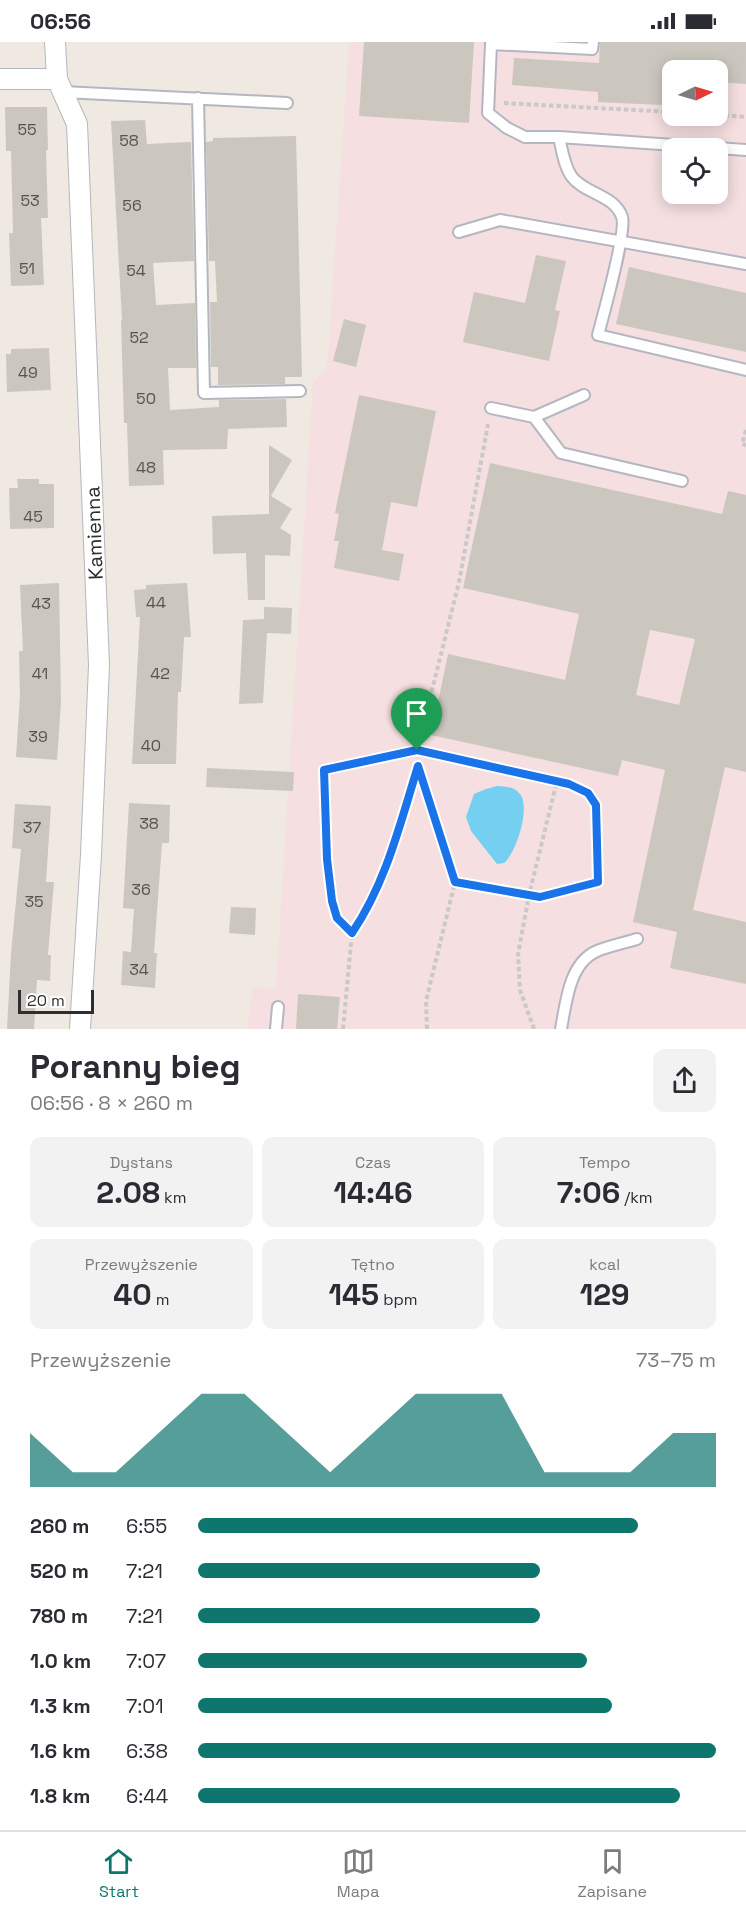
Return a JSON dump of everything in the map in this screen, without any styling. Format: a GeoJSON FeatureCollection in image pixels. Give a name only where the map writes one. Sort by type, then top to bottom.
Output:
{"type":"FeatureCollection","features":[{"type":"Feature","properties":{"kind":"street","name":"Kamienna"},"geometry":{"type":"LineString","coordinates":[[55,42],[60,85],[77,124],[99,665],[91,855],[80,1029]]}},
{"type":"Feature","properties":{"kind":"street"},"geometry":{"type":"LineString","coordinates":[[0,79],[60,85]]}},
{"type":"Feature","properties":{"kind":"lane"},"geometry":{"type":"LineString","coordinates":[[592,42],[592,50],[491,44],[488,113],[507,129],[525,137],[560,137],[746,150]]}},
{"type":"Feature","properties":{"kind":"lane"},"geometry":{"type":"LineString","coordinates":[[60,85],[198,98],[287,103]]}},
{"type":"Feature","properties":{"kind":"lane"},"geometry":{"type":"LineString","coordinates":[[198,98],[204,393],[300,391]]}},
{"type":"Feature","properties":{"kind":"lane"},"geometry":{"type":"LineString","coordinates":[[560,137],[564,159],[573,178],[616,206],[624,219],[621,242],[598,335],[746,370]]}},
{"type":"Feature","properties":{"kind":"lane"},"geometry":{"type":"LineString","coordinates":[[459,232],[500,219],[746,264]]}},
{"type":"Feature","properties":{"kind":"lane"},"geometry":{"type":"LineString","coordinates":[[491,408],[534,417],[584,395]]}},
{"type":"Feature","properties":{"kind":"lane"},"geometry":{"type":"LineString","coordinates":[[534,417],[561,453],[682,481]]}},
{"type":"Feature","properties":{"kind":"lane"},"geometry":{"type":"LineString","coordinates":[[561,1029],[569,990],[581,961],[595,952],[637,939]]}},
{"type":"Feature","properties":{"kind":"lane"},"geometry":{"type":"LineString","coordinates":[[276,1029],[278,1007]]}},
{"type":"Feature","properties":{"kind":"path"},"geometry":{"type":"LineString","coordinates":[[489,102],[662,111]]}},
{"type":"Feature","properties":{"kind":"path"},"geometry":{"type":"LineString","coordinates":[[728,116],[746,117]]}},
{"type":"Feature","properties":{"kind":"path"},"geometry":{"type":"LineString","coordinates":[[427,1029],[426,1001],[455,882],[418,766],[417,750],[459,582],[491,408]]}},
{"type":"Feature","properties":{"kind":"path"},"geometry":{"type":"LineString","coordinates":[[746,430],[742,444],[746,445]]}},
{"type":"Feature","properties":{"kind":"path"},"geometry":{"type":"LineString","coordinates":[[352,933],[337,918],[332,901],[327,859],[324,770],[417,750],[569,784],[588,793],[596,805],[598,882],[540,897],[455,882]]}},
{"type":"Feature","properties":{"kind":"path"},"geometry":{"type":"LineString","coordinates":[[343,1029],[352,933],[368,909],[383,877],[418,766]]}},
{"type":"Feature","properties":{"kind":"path"},"geometry":{"type":"LineString","coordinates":[[534,1029],[520,990],[518,954],[529,895],[557,781]]}},
{"type":"Feature","properties":{"kind":"shaded area"},"geometry":{"type":"Polygon","coordinates":[[[349,42],[746,42],[746,1029],[247,1029],[253,987],[276,989],[313,382],[327,369],[349,42]]]}},
{"type":"Feature","properties":{"kind":"water"},"geometry":{"type":"Polygon","coordinates":[[[497,786],[509,787],[517,791],[523,799],[524,808],[521,829],[513,850],[504,863],[497,864],[471,831],[466,817],[474,794],[497,786]]]}},
{"type":"Feature","properties":{"kind":"building"},"geometry":{"type":"Polygon","coordinates":[[[364,42],[474,42],[469,123],[359,116],[364,42]]]}},
{"type":"Feature","properties":{"kind":"building"},"geometry":{"type":"Polygon","coordinates":[[[600,42],[746,42],[746,84],[728,83],[728,60],[662,60],[662,105],[598,102],[598,92],[512,85],[514,58],[599,63],[600,42]]]}},
{"type":"Feature","properties":{"kind":"building"},"geometry":{"type":"Polygon","coordinates":[[[5,107],[47,107],[48,218],[41,218],[44,285],[11,286],[9,233],[13,233],[11,151],[6,151],[5,107]]]}},
{"type":"Feature","properties":{"kind":"building"},"geometry":{"type":"Polygon","coordinates":[[[145,120],[147,144],[191,142],[194,261],[153,263],[156,305],[195,303],[196,368],[168,368],[170,410],[219,407],[219,400],[286,399],[287,427],[228,429],[227,449],[163,450],[164,485],[129,486],[127,423],[124,423],[122,320],[111,121],[145,120]]]}},
{"type":"Feature","properties":{"kind":"building"},"geometry":{"type":"Polygon","coordinates":[[[296,136],[302,377],[285,377],[285,384],[218,385],[218,367],[211,367],[210,302],[217,302],[215,261],[209,261],[206,142],[213,141],[213,138],[296,136]]]}},
{"type":"Feature","properties":{"kind":"building"},"geometry":{"type":"Polygon","coordinates":[[[536,255],[566,261],[555,310],[560,311],[549,361],[463,342],[474,292],[525,303],[536,255]]]}},
{"type":"Feature","properties":{"kind":"building"},"geometry":{"type":"Polygon","coordinates":[[[629,267],[746,293],[746,352],[616,324],[629,267]]]}},
{"type":"Feature","properties":{"kind":"building"},"geometry":{"type":"Polygon","coordinates":[[[344,319],[366,325],[356,367],[333,361],[344,319]]]}},
{"type":"Feature","properties":{"kind":"building"},"geometry":{"type":"Polygon","coordinates":[[[49,348],[51,390],[7,392],[6,354],[11,354],[11,349],[49,348]]]}},
{"type":"Feature","properties":{"kind":"building"},"geometry":{"type":"Polygon","coordinates":[[[359,395],[436,411],[417,507],[391,502],[382,550],[404,554],[399,581],[334,568],[339,541],[334,541],[339,514],[335,513],[359,395]]]}},
{"type":"Feature","properties":{"kind":"building"},"geometry":{"type":"Polygon","coordinates":[[[269,445],[292,460],[271,496],[292,509],[280,528],[291,535],[290,556],[265,555],[265,600],[248,600],[246,553],[213,554],[212,516],[269,514],[269,445]]]}},
{"type":"Feature","properties":{"kind":"building"},"geometry":{"type":"Polygon","coordinates":[[[490,463],[722,514],[728,491],[746,495],[746,772],[725,767],[693,910],[746,922],[746,984],[670,968],[677,932],[633,922],[665,770],[622,760],[618,776],[431,735],[448,654],[565,680],[579,614],[463,588],[490,463]],[[650,630],[636,695],[679,705],[695,639],[650,630]]]}},
{"type":"Feature","properties":{"kind":"building"},"geometry":{"type":"Polygon","coordinates":[[[17,479],[39,479],[39,484],[54,484],[54,528],[10,529],[9,488],[18,488],[17,479]]]}},
{"type":"Feature","properties":{"kind":"building"},"geometry":{"type":"Polygon","coordinates":[[[59,583],[61,702],[57,760],[16,757],[20,696],[19,651],[23,651],[20,585],[59,583]]]}},
{"type":"Feature","properties":{"kind":"building"},"geometry":{"type":"Polygon","coordinates":[[[187,583],[191,637],[184,637],[181,692],[178,692],[176,764],[132,764],[140,617],[136,617],[134,590],[146,589],[146,585],[187,583]]]}},
{"type":"Feature","properties":{"kind":"building"},"geometry":{"type":"Polygon","coordinates":[[[264,607],[292,608],[291,634],[267,633],[263,703],[239,704],[243,620],[264,619],[264,607]]]}},
{"type":"Feature","properties":{"kind":"building"},"geometry":{"type":"Polygon","coordinates":[[[207,768],[294,772],[293,791],[206,787],[207,768]]]}},
{"type":"Feature","properties":{"kind":"building"},"geometry":{"type":"Polygon","coordinates":[[[129,803],[170,805],[169,843],[162,843],[154,953],[157,953],[155,988],[121,985],[123,951],[131,952],[134,909],[123,908],[129,803]]]}},
{"type":"Feature","properties":{"kind":"building"},"geometry":{"type":"Polygon","coordinates":[[[15,804],[51,806],[46,882],[54,882],[48,955],[51,955],[50,981],[37,980],[34,1029],[7,1029],[11,953],[21,849],[12,848],[15,804]]]}},
{"type":"Feature","properties":{"kind":"building"},"geometry":{"type":"Polygon","coordinates":[[[231,907],[256,908],[255,935],[229,933],[231,907]]]}},
{"type":"Feature","properties":{"kind":"building"},"geometry":{"type":"Polygon","coordinates":[[[298,994],[340,997],[337,1029],[296,1029],[298,994]]]}},
{"type":"Feature","properties":{"kind":"route"},"geometry":{"type":"LineString","coordinates":[[417,750],[569,784],[588,793],[596,805],[598,882],[540,897],[455,882],[418,766],[383,877],[368,909],[352,933],[337,918],[332,901],[327,859],[324,770],[417,750]]}}]}
